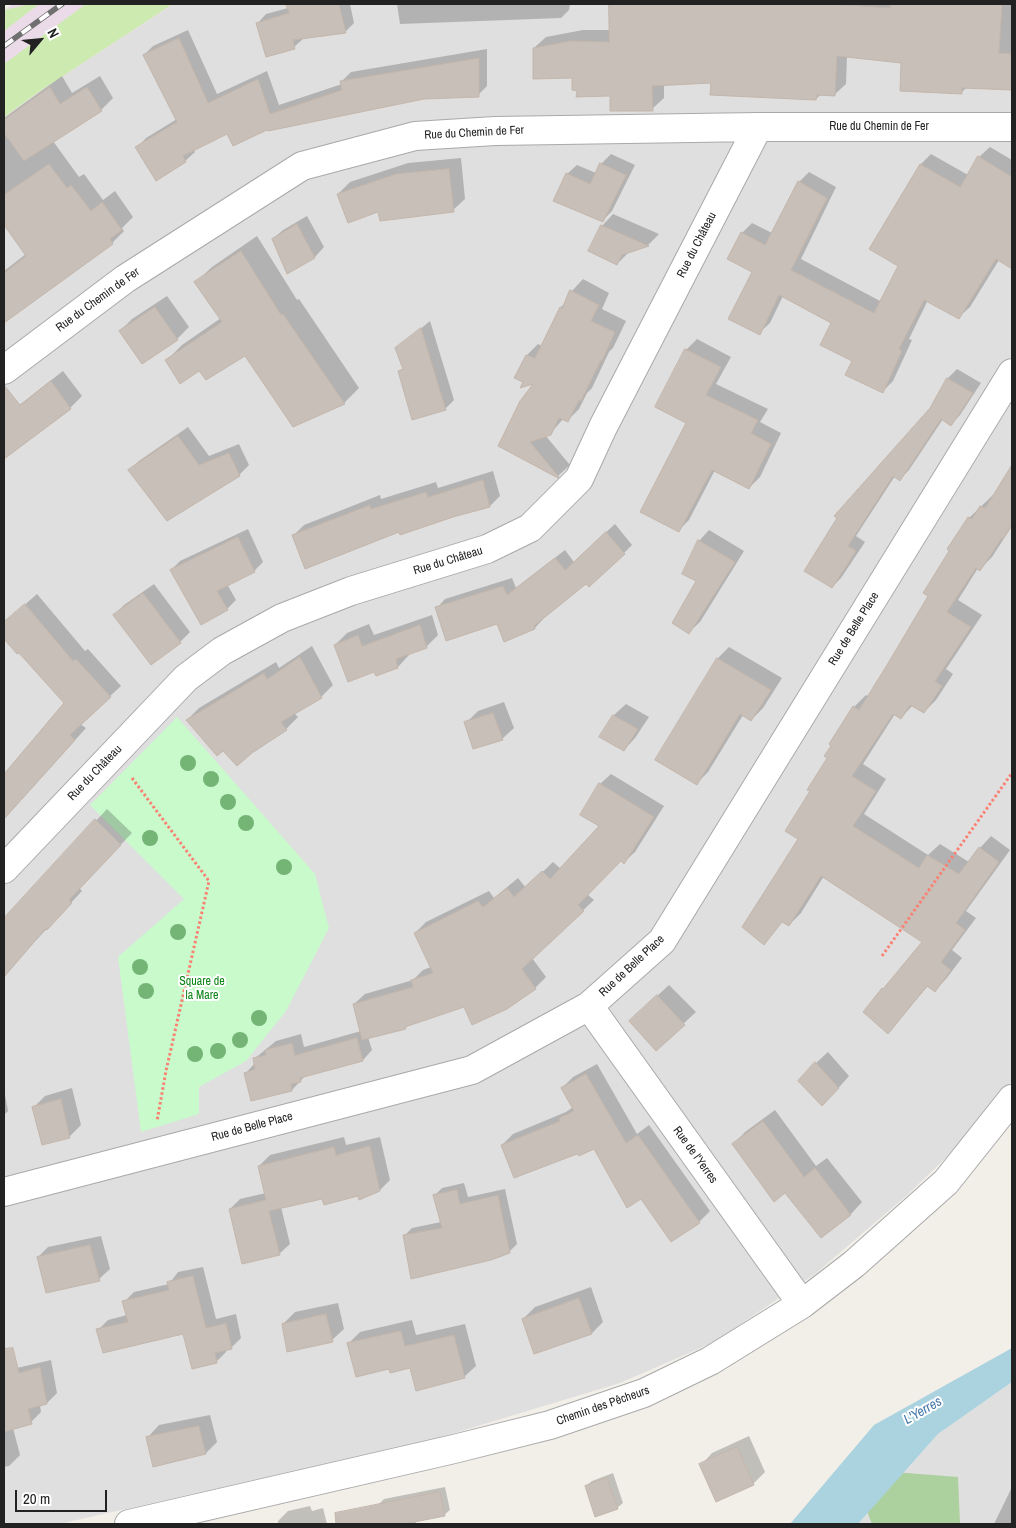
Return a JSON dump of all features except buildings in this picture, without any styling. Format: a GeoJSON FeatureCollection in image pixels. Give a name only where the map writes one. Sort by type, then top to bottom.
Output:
{"type":"FeatureCollection","features":[{"type":"Feature","properties":{"kind":"street","name":"Rue du Chemin de Fer"},"geometry":{"type":"LineString","coordinates":[[4,370],[125,279],[302,166],[415,136],[495,131],[758,127],[1012,127]]}},
{"type":"Feature","properties":{"kind":"street","name":"Rue du Château"},"geometry":{"type":"LineString","coordinates":[[4,869],[186,678],[222,651],[282,618],[351,591],[488,549],[530,528],[579,479],[603,427],[758,127]]}},
{"type":"Feature","properties":{"kind":"street","name":"Rue de Belle Place"},"geometry":{"type":"LineString","coordinates":[[4,1192],[472,1070],[589,1006],[662,941],[1012,373]]}},
{"type":"Feature","properties":{"kind":"street","name":"Rue de l'Yerres"},"geometry":{"type":"LineString","coordinates":[[589,1006],[802,1304]]}},
{"type":"Feature","properties":{"kind":"street","name":"Chemin des Pêcheurs"},"geometry":{"type":"LineString","coordinates":[[129,1524],[550,1425],[644,1393],[710,1361],[802,1304],[854,1264],[946,1182],[1012,1099]]}},
{"type":"Feature","properties":{"kind":"path"},"geometry":{"type":"LineString","coordinates":[[114,754],[209,881],[166,1071],[152,1153]]}},
{"type":"Feature","properties":{"kind":"path"},"geometry":{"type":"LineString","coordinates":[[882,956],[1012,773]]}},
{"type":"Feature","properties":{"kind":"shaded area"},"geometry":{"type":"Polygon","coordinates":[[[13,4],[174,4],[40,91],[4,117],[4,10],[13,4]]]}},
{"type":"Feature","properties":{"kind":"shaded area"},"geometry":{"type":"Polygon","coordinates":[[[174,4],[1012,4],[1012,1081],[970,1135],[906,1196],[815,1274],[714,1342],[620,1383],[428,1441],[59,1524],[4,1524],[4,117],[40,91],[174,4]]]}},
{"type":"Feature","properties":{"kind":"shaded area"},"geometry":{"type":"Polygon","coordinates":[[[1012,1382],[1012,1524],[858,1524],[938,1434],[1012,1382]]]}},
{"type":"Feature","properties":{"kind":"green space"},"geometry":{"type":"Polygon","coordinates":[[[39,4],[4,31],[4,10],[39,4]]]}},
{"type":"Feature","properties":{"kind":"green space"},"geometry":{"type":"Polygon","coordinates":[[[86,4],[173,4],[40,91],[4,117],[4,64],[86,4]]]}},
{"type":"Feature","properties":{"kind":"green space","name":"Square de la Mare"},"geometry":{"type":"Polygon","coordinates":[[[177,717],[315,874],[329,928],[286,1011],[246,1061],[199,1087],[199,1114],[141,1132],[118,957],[184,899],[90,805],[177,717]]]}},
{"type":"Feature","properties":{"kind":"green space"},"geometry":{"type":"Polygon","coordinates":[[[894,1472],[958,1477],[960,1523],[962,1524],[872,1524],[866,1509],[894,1472]]]}},
{"type":"Feature","properties":{"kind":"water","name":"L'Yerres"},"geometry":{"type":"Polygon","coordinates":[[[1012,1348],[1012,1382],[938,1434],[858,1524],[790,1524],[874,1425],[1012,1348]]]}},
{"type":"Feature","properties":{"kind":"railway"},"geometry":{"type":"LineString","coordinates":[[4,46],[62,4]]}}]}
